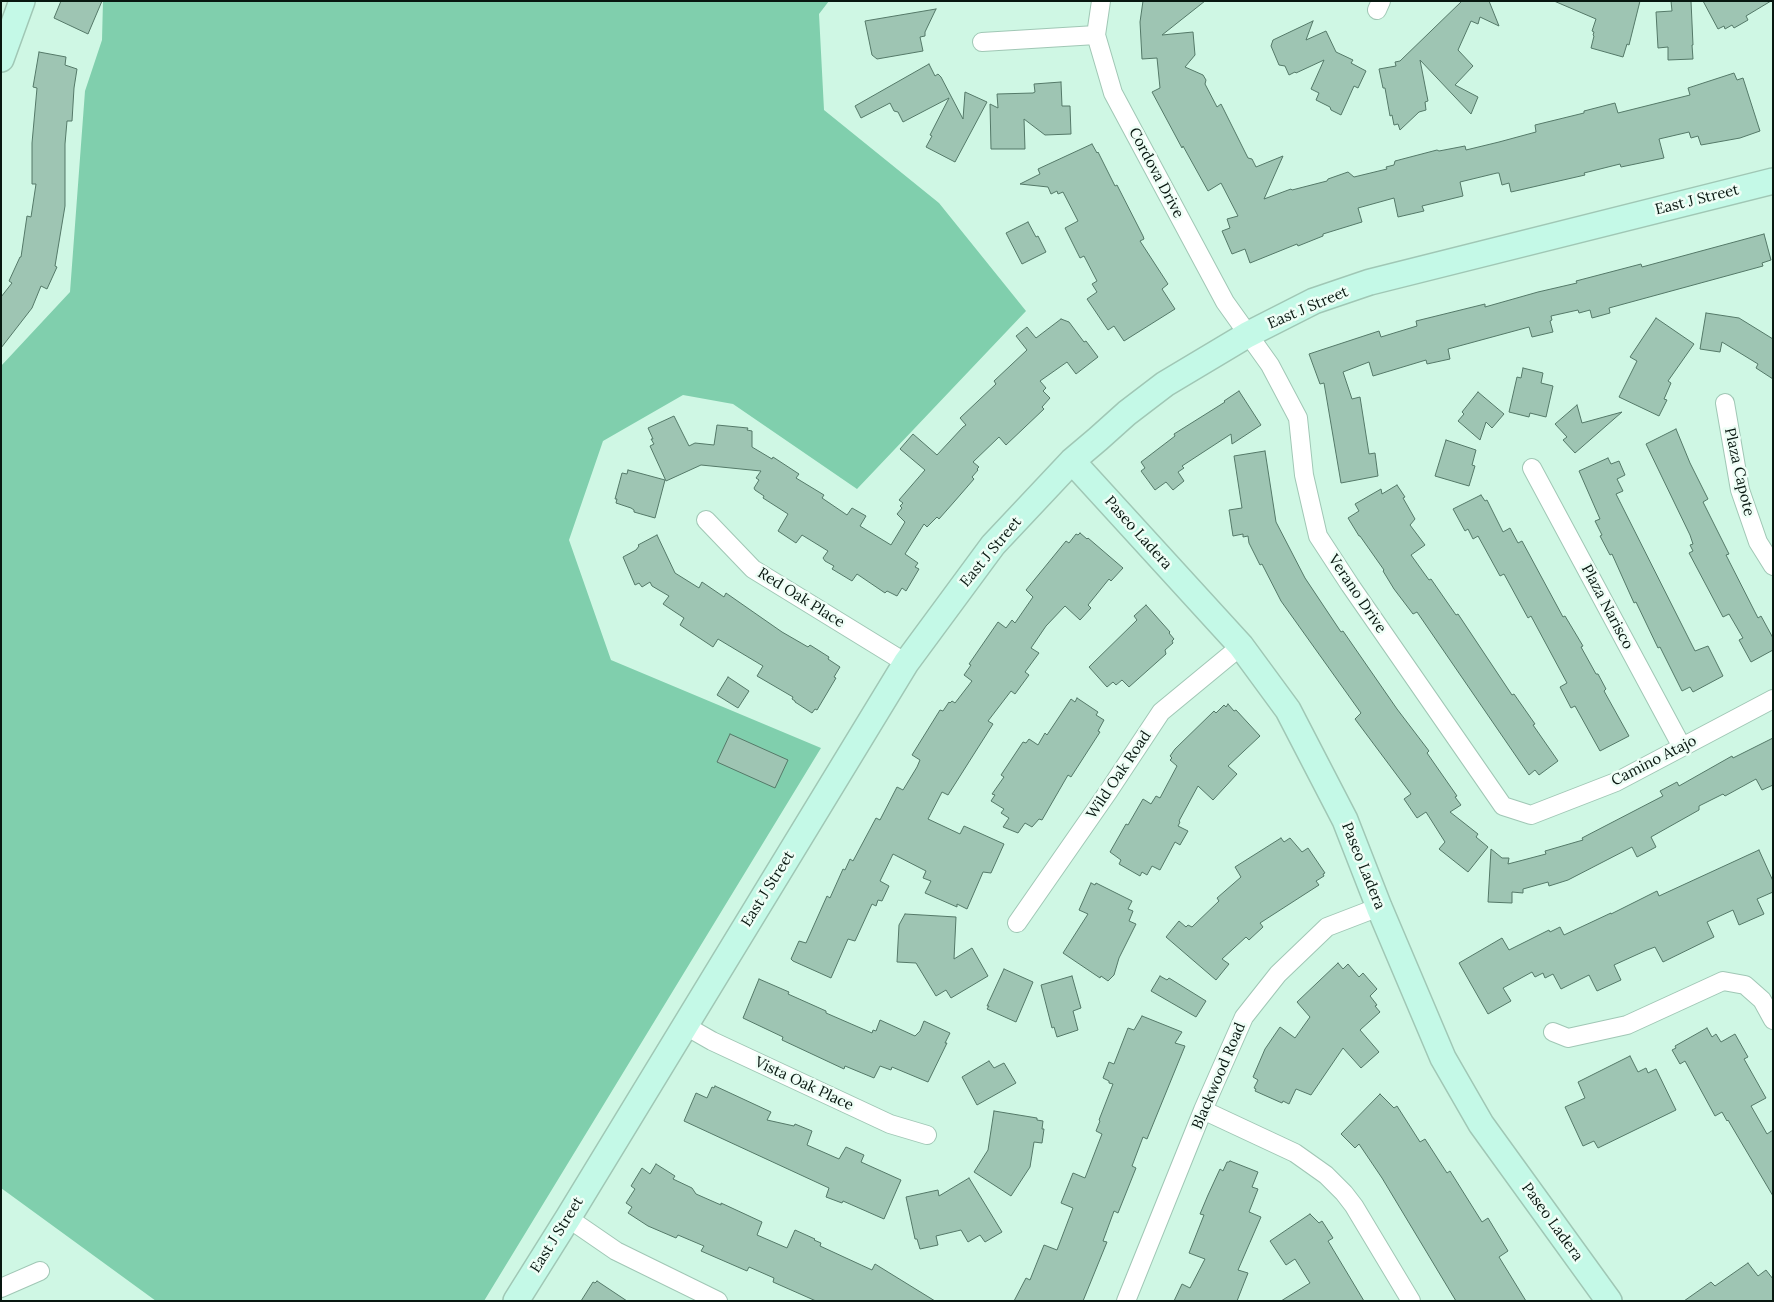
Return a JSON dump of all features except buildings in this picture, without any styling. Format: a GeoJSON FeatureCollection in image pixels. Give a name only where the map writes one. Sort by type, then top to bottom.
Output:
{"type":"FeatureCollection","features":[{"type":"Feature","properties":{"kind":"street"},"geometry":{"type":"LineString","coordinates":[[1,59],[22,1]]}},
{"type":"Feature","properties":{"kind":"street","name":"Cordova Drive"},"geometry":{"type":"LineString","coordinates":[[1101,1],[1096,36],[1113,93],[1225,302],[1247,335]]}},
{"type":"Feature","properties":{"kind":"street"},"geometry":{"type":"LineString","coordinates":[[982,42],[1096,36]]}},
{"type":"Feature","properties":{"kind":"street","name":"East J Street"},"geometry":{"type":"LineString","coordinates":[[516,1301],[906,663],[993,545],[1072,462],[1127,413],[1164,384],[1247,335],[1314,301],[1370,282],[1773,181]]}},
{"type":"Feature","properties":{"kind":"street","name":"Verano Drive"},"geometry":{"type":"LineString","coordinates":[[1247,335],[1270,365],[1298,418],[1304,475],[1318,536],[1503,806],[1531,815]]}},
{"type":"Feature","properties":{"kind":"street","name":"Plaza Capote"},"geometry":{"type":"LineString","coordinates":[[1725,403],[1740,490],[1758,542],[1773,566]]}},
{"type":"Feature","properties":{"kind":"street","name":"Paseo Ladera"},"geometry":{"type":"LineString","coordinates":[[1072,462],[1241,646],[1288,710],[1345,820],[1379,907],[1443,1058],[1481,1124],[1609,1301]]}},
{"type":"Feature","properties":{"kind":"street","name":"Plaza Narisco"},"geometry":{"type":"LineString","coordinates":[[1532,468],[1682,747]]}},
{"type":"Feature","properties":{"kind":"street","name":"Red Oak Place"},"geometry":{"type":"LineString","coordinates":[[706,520],[753,569],[906,663]]}},
{"type":"Feature","properties":{"kind":"street","name":"Wild Oak Road"},"geometry":{"type":"LineString","coordinates":[[1017,923],[1161,712],[1241,646]]}},
{"type":"Feature","properties":{"kind":"street","name":"Camino Atajo"},"geometry":{"type":"LineString","coordinates":[[1531,815],[1616,782],[1773,699]]}},
{"type":"Feature","properties":{"kind":"street","name":"Blackwood Road"},"geometry":{"type":"LineString","coordinates":[[1126,1301],[1203,1110],[1244,1017],[1278,974],[1327,927],[1379,907]]}},
{"type":"Feature","properties":{"kind":"street"},"geometry":{"type":"LineString","coordinates":[[1553,1032],[1568,1038],[1627,1024],[1723,981],[1745,985],[1762,1000],[1773,1020]]}},
{"type":"Feature","properties":{"kind":"street","name":"Vista Oak Place"},"geometry":{"type":"LineString","coordinates":[[684,1025],[712,1042],[890,1124],[927,1135]]}},
{"type":"Feature","properties":{"kind":"street"},"geometry":{"type":"LineString","coordinates":[[1203,1110],[1295,1153],[1326,1175],[1354,1206],[1411,1301]]}},
{"type":"Feature","properties":{"kind":"street"},"geometry":{"type":"LineString","coordinates":[[568,1218],[616,1251],[718,1301]]}},
{"type":"Feature","properties":{"kind":"street"},"geometry":{"type":"LineString","coordinates":[[1,1288],[40,1271]]}},
{"type":"Feature","properties":{"kind":"green space"},"geometry":{"type":"Polygon","coordinates":[[[103,1],[829,1],[819,14],[824,110],[939,203],[1026,311],[857,489],[733,404],[683,395],[603,441],[569,540],[611,660],[821,748],[484,1301],[156,1301],[1,1188],[1,366],[70,292],[85,91],[102,40],[103,1]]]}}]}
